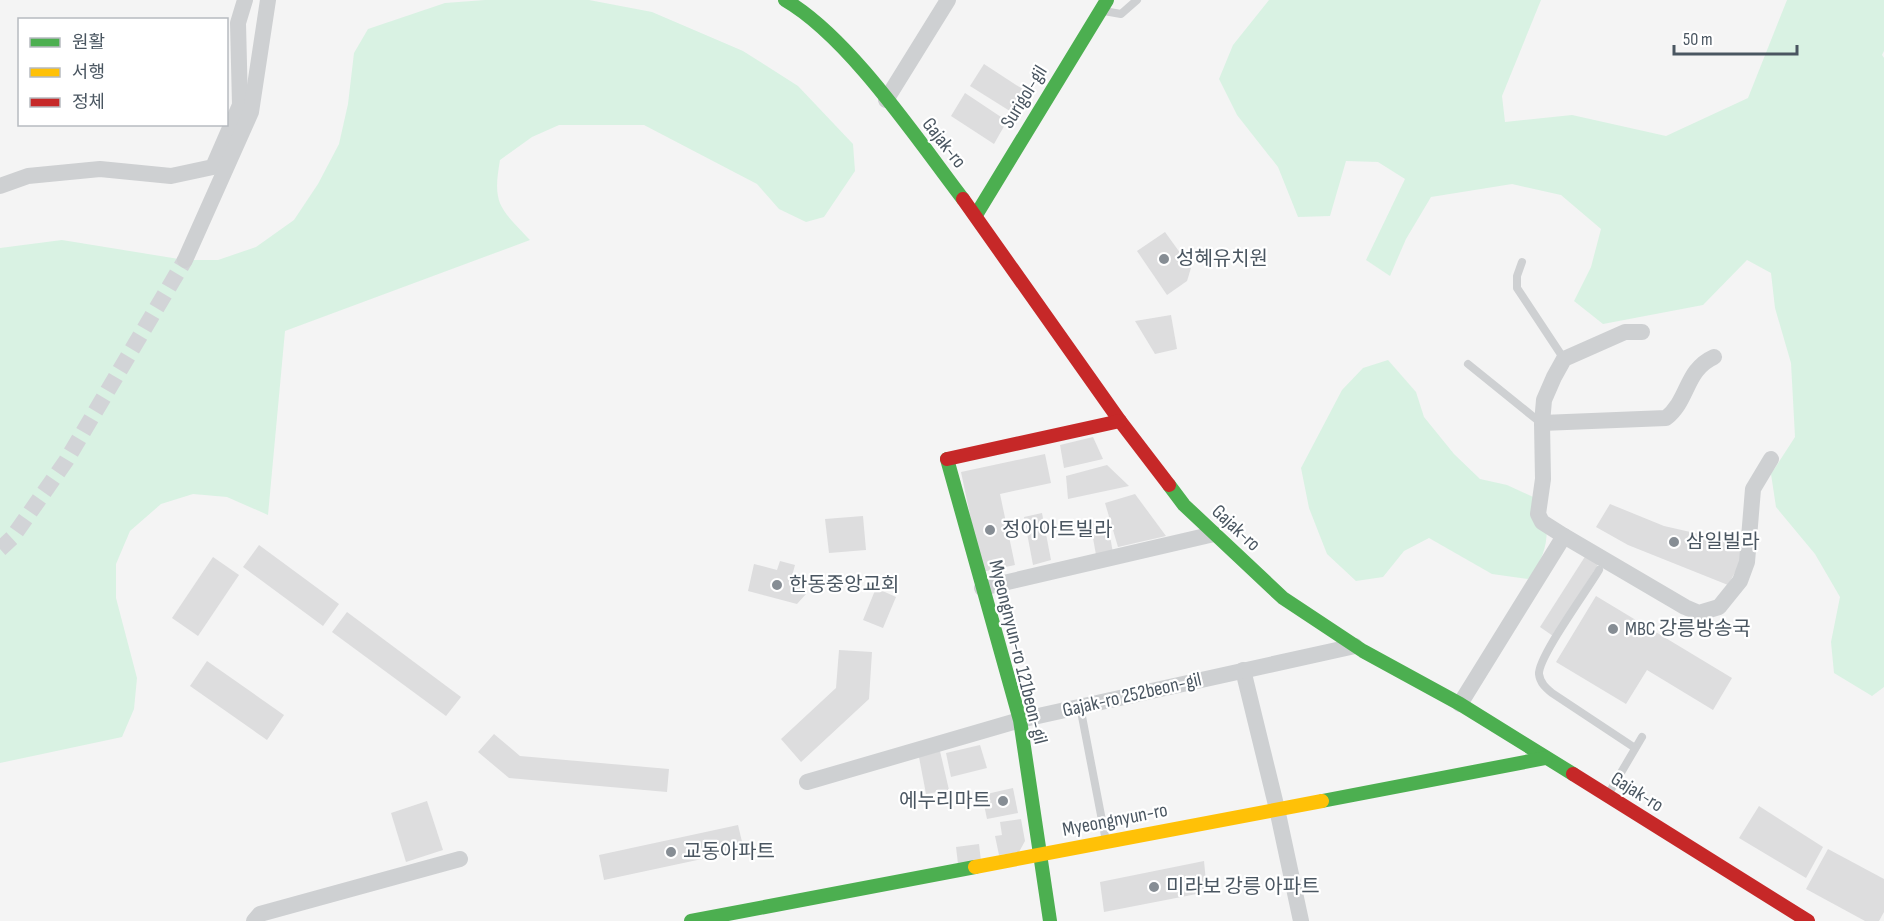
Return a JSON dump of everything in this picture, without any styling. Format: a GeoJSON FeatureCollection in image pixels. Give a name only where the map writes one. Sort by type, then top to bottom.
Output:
{"type":"FeatureCollection","features":[{"type":"Feature","properties":{"kind":"street"},"geometry":{"type":"LineString","coordinates":[[0,186],[28,176],[100,169],[171,176],[213,167],[240,105],[238,23],[245,0]]}},
{"type":"Feature","properties":{"kind":"street"},"geometry":{"type":"LineString","coordinates":[[185,260],[251,112],[268,0]]}},
{"type":"Feature","properties":{"kind":"street","name":"Gajak-ro"},"geometry":{"type":"LineString","coordinates":[[785,0],[807,6],[886,100],[976,215],[1120,421],[1184,505],[1283,598],[1355,646],[1460,704],[1808,921]]}},
{"type":"Feature","properties":{"kind":"street"},"geometry":{"type":"LineString","coordinates":[[886,100],[948,0]]}},
{"type":"Feature","properties":{"kind":"street","name":"Surigol-gil"},"geometry":{"type":"LineString","coordinates":[[976,215],[1104,5]]}},
{"type":"Feature","properties":{"kind":"street"},"geometry":{"type":"LineString","coordinates":[[1642,332],[1624,332],[1564,359],[1544,400],[1542,423],[1544,479],[1538,514],[1542,522],[1684,607],[1699,613],[1709,612],[1730,595],[1748,562],[1753,489],[1771,459]]}},
{"type":"Feature","properties":{"kind":"street"},"geometry":{"type":"LineString","coordinates":[[1542,423],[1650,420],[1666,417],[1675,410],[1685,396],[1688,381],[1696,369],[1714,357]]}},
{"type":"Feature","properties":{"kind":"street","name":"Myeongnyun-ro 121beon-gil"},"geometry":{"type":"LineString","coordinates":[[1050,921],[1020,720],[947,458],[1120,421]]}},
{"type":"Feature","properties":{"kind":"street"},"geometry":{"type":"LineString","coordinates":[[982,588],[1214,534]]}},
{"type":"Feature","properties":{"kind":"street"},"geometry":{"type":"LineString","coordinates":[[1460,704],[1564,536]]}},
{"type":"Feature","properties":{"kind":"street","name":"Gajak-ro 252beon-gil"},"geometry":{"type":"LineString","coordinates":[[807,782],[1020,720],[1355,646]]}},
{"type":"Feature","properties":{"kind":"street"},"geometry":{"type":"LineString","coordinates":[[1243,670],[1277,809],[1301,921]]}},
{"type":"Feature","properties":{"kind":"street","name":"Myeongnyun-ro"},"geometry":{"type":"LineString","coordinates":[[691,921],[1546,758]]}},
{"type":"Feature","properties":{"kind":"street"},"geometry":{"type":"LineString","coordinates":[[254,921],[260,914],[460,859]]}},
{"type":"Feature","properties":{"kind":"lane"},"geometry":{"type":"LineString","coordinates":[[1104,5],[1121,14],[1137,0]]}},
{"type":"Feature","properties":{"kind":"lane"},"geometry":{"type":"LineString","coordinates":[[1522,262],[1516,276],[1517,288],[1564,359]]}},
{"type":"Feature","properties":{"kind":"lane"},"geometry":{"type":"LineString","coordinates":[[1468,364],[1542,423]]}},
{"type":"Feature","properties":{"kind":"lane"},"geometry":{"type":"LineString","coordinates":[[1599,570],[1545,656],[1539,676],[1542,684],[1552,693],[1635,748]]}},
{"type":"Feature","properties":{"kind":"lane"},"geometry":{"type":"LineString","coordinates":[[1080,706],[1106,842]]}},
{"type":"Feature","properties":{"kind":"lane"},"geometry":{"type":"LineString","coordinates":[[1607,796],[1642,737]]}},
{"type":"Feature","properties":{"kind":"green space"},"geometry":{"type":"Polygon","coordinates":[[[485,0],[589,0],[652,12],[743,51],[798,86],[853,144],[855,171],[824,217],[806,222],[779,209],[757,184],[644,125],[559,125],[532,137],[500,160],[497,187],[498,197],[505,212],[530,240],[285,331],[268,515],[227,497],[193,494],[161,504],[130,531],[116,564],[116,598],[137,678],[134,709],[122,737],[0,763],[0,248],[62,240],[185,260],[218,260],[256,247],[294,220],[318,184],[339,144],[348,104],[354,53],[368,29],[445,3],[485,0]]]}},
{"type":"Feature","properties":{"kind":"green space"},"geometry":{"type":"Polygon","coordinates":[[[1269,0],[1541,0],[1502,96],[1505,122],[1572,115],[1666,136],[1748,98],[1787,0],[1884,0],[1884,51],[1882,55],[1884,58],[1884,687],[1872,696],[1834,673],[1831,642],[1840,597],[1815,554],[1776,507],[1771,474],[1795,437],[1791,363],[1775,308],[1771,273],[1747,260],[1703,305],[1603,324],[1574,301],[1591,267],[1601,229],[1561,195],[1512,184],[1431,197],[1406,239],[1390,276],[1366,260],[1405,179],[1378,162],[1346,161],[1330,216],[1298,217],[1278,167],[1237,115],[1219,79],[1233,45],[1269,0]]]}},
{"type":"Feature","properties":{"kind":"green space"},"geometry":{"type":"Polygon","coordinates":[[[1388,360],[1416,392],[1424,417],[1454,454],[1480,479],[1507,485],[1544,502],[1547,524],[1546,543],[1540,560],[1528,579],[1492,574],[1429,538],[1404,551],[1383,577],[1356,581],[1327,554],[1309,508],[1301,468],[1342,390],[1363,368],[1388,360]]]}},
{"type":"Feature","properties":{"kind":"building"},"geometry":{"type":"Polygon","coordinates":[[[984,64],[1027,92],[1013,113],[970,86],[984,64]]]}},
{"type":"Feature","properties":{"kind":"building"},"geometry":{"type":"Polygon","coordinates":[[[965,93],[1007,121],[994,144],[951,116],[965,93]]]}},
{"type":"Feature","properties":{"kind":"building","name":"성혜유치원"},"geometry":{"type":"Polygon","coordinates":[[[1165,232],[1191,268],[1187,281],[1167,295],[1137,251],[1165,232]]]}},
{"type":"Feature","properties":{"kind":"building"},"geometry":{"type":"Polygon","coordinates":[[[1171,315],[1177,349],[1155,354],[1135,321],[1171,315]]]}},
{"type":"Feature","properties":{"kind":"building"},"geometry":{"type":"Polygon","coordinates":[[[1093,437],[1103,459],[1064,468],[1060,445],[1093,437]]]}},
{"type":"Feature","properties":{"kind":"building","name":"정아아트빌라"},"geometry":{"type":"Polygon","coordinates":[[[1045,454],[1051,483],[1000,494],[1015,565],[982,572],[961,472],[1045,454]]]}},
{"type":"Feature","properties":{"kind":"building"},"geometry":{"type":"Polygon","coordinates":[[[1107,465],[1129,486],[1068,499],[1066,476],[1107,465]]]}},
{"type":"Feature","properties":{"kind":"building"},"geometry":{"type":"Polygon","coordinates":[[[1135,494],[1166,536],[1118,547],[1105,503],[1135,494]]]}},
{"type":"Feature","properties":{"kind":"building","name":"삼일빌라"},"geometry":{"type":"Polygon","coordinates":[[[1610,504],[1664,526],[1721,539],[1745,554],[1728,585],[1628,545],[1596,527],[1610,504]]]}},
{"type":"Feature","properties":{"kind":"building"},"geometry":{"type":"Polygon","coordinates":[[[1042,513],[1051,560],[1033,565],[1024,517],[1042,513]]]}},
{"type":"Feature","properties":{"kind":"building"},"geometry":{"type":"Polygon","coordinates":[[[863,516],[866,550],[829,553],[825,519],[863,516]]]}},
{"type":"Feature","properties":{"kind":"building"},"geometry":{"type":"Polygon","coordinates":[[[1107,519],[1113,553],[1096,555],[1090,521],[1107,519]]]}},
{"type":"Feature","properties":{"kind":"building"},"geometry":{"type":"Polygon","coordinates":[[[259,545],[339,604],[323,626],[243,567],[259,545]]]}},
{"type":"Feature","properties":{"kind":"building"},"geometry":{"type":"Polygon","coordinates":[[[1586,555],[1599,563],[1553,636],[1540,627],[1586,555]]]}},
{"type":"Feature","properties":{"kind":"building"},"geometry":{"type":"Polygon","coordinates":[[[213,557],[239,575],[198,636],[172,618],[213,557]]]}},
{"type":"Feature","properties":{"kind":"building","name":"한동중앙교회"},"geometry":{"type":"Polygon","coordinates":[[[780,561],[795,565],[792,576],[804,579],[806,594],[797,604],[748,591],[754,564],[777,570],[780,561]]]}},
{"type":"Feature","properties":{"kind":"building"},"geometry":{"type":"Polygon","coordinates":[[[876,588],[896,597],[883,628],[863,620],[876,588]]]}},
{"type":"Feature","properties":{"kind":"building","name":"MBC 강릉방송국"},"geometry":{"type":"Polygon","coordinates":[[[1596,596],[1732,678],[1713,710],[1647,670],[1626,704],[1556,662],[1596,596]]]}},
{"type":"Feature","properties":{"kind":"building"},"geometry":{"type":"Polygon","coordinates":[[[347,612],[461,697],[446,716],[332,632],[347,612]]]}},
{"type":"Feature","properties":{"kind":"building"},"geometry":{"type":"Polygon","coordinates":[[[839,650],[872,652],[869,699],[801,762],[781,739],[836,688],[839,650]]]}},
{"type":"Feature","properties":{"kind":"building"},"geometry":{"type":"Polygon","coordinates":[[[207,661],[284,715],[267,740],[190,686],[207,661]]]}},
{"type":"Feature","properties":{"kind":"building"},"geometry":{"type":"Polygon","coordinates":[[[494,734],[520,756],[669,769],[667,792],[509,778],[478,752],[494,734]]]}},
{"type":"Feature","properties":{"kind":"building"},"geometry":{"type":"Polygon","coordinates":[[[980,745],[987,768],[951,777],[946,753],[980,745]]]}},
{"type":"Feature","properties":{"kind":"building"},"geometry":{"type":"Polygon","coordinates":[[[940,751],[949,790],[926,794],[919,757],[940,751]]]}},
{"type":"Feature","properties":{"kind":"building"},"geometry":{"type":"Polygon","coordinates":[[[1013,788],[1018,813],[987,819],[982,795],[1013,788]]]}},
{"type":"Feature","properties":{"kind":"building"},"geometry":{"type":"Polygon","coordinates":[[[427,801],[443,850],[406,862],[391,813],[427,801]]]}},
{"type":"Feature","properties":{"kind":"building"},"geometry":{"type":"Polygon","coordinates":[[[1759,806],[1823,847],[1806,878],[1739,838],[1759,806]]]}},
{"type":"Feature","properties":{"kind":"building"},"geometry":{"type":"Polygon","coordinates":[[[1021,819],[1025,841],[1019,852],[999,855],[995,836],[1002,835],[1000,822],[1021,819]]]}},
{"type":"Feature","properties":{"kind":"building","name":"교동아파트"},"geometry":{"type":"Polygon","coordinates":[[[738,825],[744,850],[604,880],[599,855],[738,825]]]}},
{"type":"Feature","properties":{"kind":"building"},"geometry":{"type":"Polygon","coordinates":[[[979,844],[981,861],[958,864],[956,847],[979,844]]]}},
{"type":"Feature","properties":{"kind":"building"},"geometry":{"type":"Polygon","coordinates":[[[1828,849],[1884,879],[1884,912],[1879,921],[1865,921],[1806,889],[1828,849]]]}},
{"type":"Feature","properties":{"kind":"building","name":"미라보 강릉 아파트"},"geometry":{"type":"Polygon","coordinates":[[[1204,861],[1207,892],[1104,912],[1100,882],[1204,861]]]}},
{"type":"Feature","properties":{"kind":"tunnel"},"geometry":{"type":"LineString","coordinates":[[0,549],[12,538],[66,461],[185,260]]}},
{"type":"Feature","properties":{"kind":"traffic: fast"},"geometry":{"type":"LineString","coordinates":[[785,0],[809,17],[857,63],[903,119],[963,199]]}},
{"type":"Feature","properties":{"kind":"traffic: fast"},"geometry":{"type":"LineString","coordinates":[[976,215],[1107,0]]}},
{"type":"Feature","properties":{"kind":"traffic: fast"},"geometry":{"type":"LineString","coordinates":[[947,459],[1020,720],[1050,921]]}},
{"type":"Feature","properties":{"kind":"traffic: fast"},"geometry":{"type":"LineString","coordinates":[[1169,485],[1184,505],[1283,598],[1363,651],[1460,704],[1573,774]]}},
{"type":"Feature","properties":{"kind":"traffic: fast"},"geometry":{"type":"LineString","coordinates":[[1322,801],[1546,758]]}},
{"type":"Feature","properties":{"kind":"traffic: fast"},"geometry":{"type":"LineString","coordinates":[[691,921],[975,867]]}},
{"type":"Feature","properties":{"kind":"traffic: slow"},"geometry":{"type":"LineString","coordinates":[[975,867],[1322,801]]}},
{"type":"Feature","properties":{"kind":"traffic: jam"},"geometry":{"type":"LineString","coordinates":[[963,199],[1120,421],[1169,485]]}},
{"type":"Feature","properties":{"kind":"traffic: jam"},"geometry":{"type":"LineString","coordinates":[[947,459],[1120,421]]}},
{"type":"Feature","properties":{"kind":"traffic: jam"},"geometry":{"type":"LineString","coordinates":[[1573,774],[1808,921]]}},
{"type":"Feature","properties":{"kind":"place","name":"성혜유치원"},"geometry":{"type":"Point","coordinates":[1164,259]}},
{"type":"Feature","properties":{"kind":"place","name":"정아아트빌라"},"geometry":{"type":"Point","coordinates":[990,530]}},
{"type":"Feature","properties":{"kind":"place","name":"삼일빌라"},"geometry":{"type":"Point","coordinates":[1674,542]}},
{"type":"Feature","properties":{"kind":"place","name":"한동중앙교회"},"geometry":{"type":"Point","coordinates":[777,585]}},
{"type":"Feature","properties":{"kind":"place","name":"MBC 강릉방송국"},"geometry":{"type":"Point","coordinates":[1613,629]}},
{"type":"Feature","properties":{"kind":"place","name":"에누리마트"},"geometry":{"type":"Point","coordinates":[1003,801]}},
{"type":"Feature","properties":{"kind":"place","name":"교동아파트"},"geometry":{"type":"Point","coordinates":[671,852]}},
{"type":"Feature","properties":{"kind":"place","name":"미라보 강릉 아파트"},"geometry":{"type":"Point","coordinates":[1154,887]}}]}
